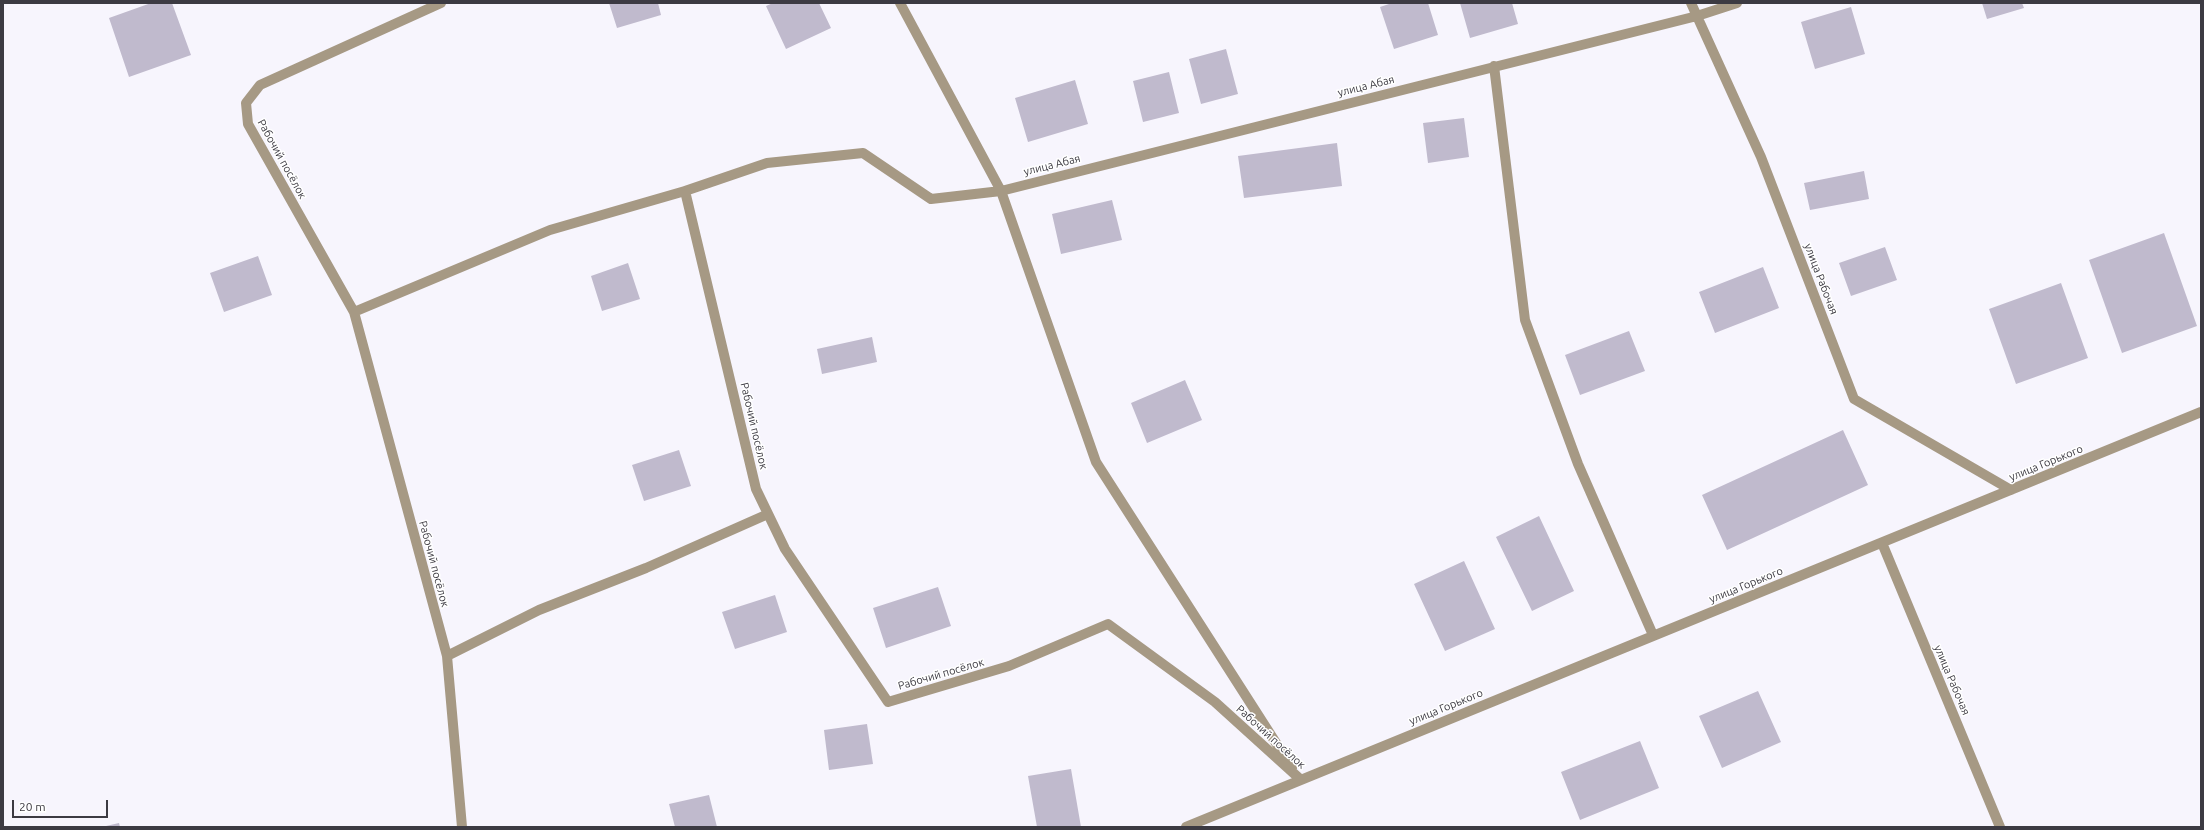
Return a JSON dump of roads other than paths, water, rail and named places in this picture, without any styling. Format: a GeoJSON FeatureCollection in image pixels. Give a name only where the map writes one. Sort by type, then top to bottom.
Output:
{"type":"FeatureCollection","features":[{"type":"Feature","properties":{"kind":"street","name":"Рабочий посёлок"},"geometry":{"type":"LineString","coordinates":[[441,3],[260,85],[246,103],[248,124],[354,312],[447,656],[462,827]]}},
{"type":"Feature","properties":{"kind":"street"},"geometry":{"type":"LineString","coordinates":[[900,3],[1001,190],[1096,462],[1300,779]]}},
{"type":"Feature","properties":{"kind":"street","name":"улица Рабочая"},"geometry":{"type":"LineString","coordinates":[[1691,3],[1761,157],[1854,399],[2011,490]]}},
{"type":"Feature","properties":{"kind":"street","name":"улица Абая"},"geometry":{"type":"LineString","coordinates":[[1001,190],[1697,16],[1737,3]]}},
{"type":"Feature","properties":{"kind":"street"},"geometry":{"type":"LineString","coordinates":[[1494,66],[1525,320],[1578,464],[1653,636]]}},
{"type":"Feature","properties":{"kind":"street"},"geometry":{"type":"LineString","coordinates":[[354,312],[550,230],[685,191],[767,163],[863,153],[931,198],[1001,190]]}},
{"type":"Feature","properties":{"kind":"street","name":"Рабочий посёлок"},"geometry":{"type":"LineString","coordinates":[[685,191],[756,490],[785,549],[888,702],[1009,666],[1108,624],[1215,702],[1300,779],[1186,827]]}},
{"type":"Feature","properties":{"kind":"street","name":"улица Горького"},"geometry":{"type":"LineString","coordinates":[[1300,779],[2201,412]]}},
{"type":"Feature","properties":{"kind":"street"},"geometry":{"type":"LineString","coordinates":[[447,656],[540,610],[646,568],[768,514]]}},
{"type":"Feature","properties":{"kind":"street","name":"улица Рабочая"},"geometry":{"type":"LineString","coordinates":[[1882,543],[2000,827]]}}]}
